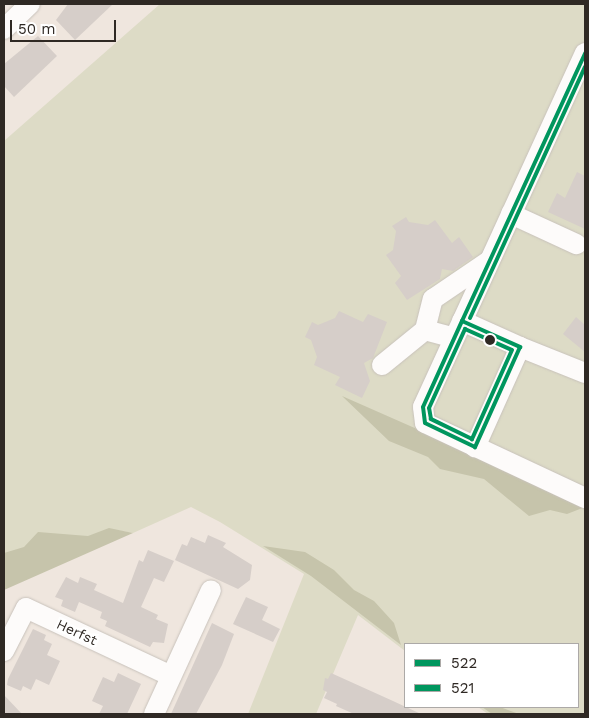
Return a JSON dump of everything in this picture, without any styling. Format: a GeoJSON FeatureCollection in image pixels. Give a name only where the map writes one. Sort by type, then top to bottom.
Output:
{"type":"FeatureCollection","features":[{"type":"Feature","properties":{"kind":"street"},"geometry":{"type":"LineString","coordinates":[[4,29],[30,4]]}},
{"type":"Feature","properties":{"kind":"street"},"geometry":{"type":"LineString","coordinates":[[585,53],[422,407],[425,423],[585,498]]}},
{"type":"Feature","properties":{"kind":"street"},"geometry":{"type":"LineString","coordinates":[[511,214],[576,244]]}},
{"type":"Feature","properties":{"kind":"street"},"geometry":{"type":"LineString","coordinates":[[425,330],[432,299],[490,261]]}},
{"type":"Feature","properties":{"kind":"street"},"geometry":{"type":"LineString","coordinates":[[382,365],[425,330],[458,329],[520,347],[585,373]]}},
{"type":"Feature","properties":{"kind":"street"},"geometry":{"type":"LineString","coordinates":[[476,447],[520,347]]}},
{"type":"Feature","properties":{"kind":"street"},"geometry":{"type":"LineString","coordinates":[[154,714],[211,590]]}},
{"type":"Feature","properties":{"kind":"street","name":"Herfst"},"geometry":{"type":"LineString","coordinates":[[4,652],[26,608],[171,676]]}},
{"type":"Feature","properties":{"kind":"shaded area"},"geometry":{"type":"Polygon","coordinates":[[[160,4],[585,4],[585,714],[488,714],[479,708],[579,708],[579,643],[404,643],[404,650],[358,615],[316,714],[248,714],[304,574],[220,522],[191,507],[133,533],[116,530],[4,579],[4,141],[160,4]]]}},
{"type":"Feature","properties":{"kind":"shaded area"},"geometry":{"type":"Polygon","coordinates":[[[342,396],[585,503],[585,507],[567,514],[550,510],[529,516],[484,479],[440,469],[428,457],[389,441],[342,396]]]}},
{"type":"Feature","properties":{"kind":"shaded area"},"geometry":{"type":"Polygon","coordinates":[[[109,528],[133,533],[4,590],[4,553],[24,547],[38,532],[88,536],[109,528]]]}},
{"type":"Feature","properties":{"kind":"shaded area"},"geometry":{"type":"Polygon","coordinates":[[[263,546],[305,552],[334,570],[354,590],[374,601],[394,623],[401,645],[311,576],[263,546]]]}},
{"type":"Feature","properties":{"kind":"shaded area"},"geometry":{"type":"Polygon","coordinates":[[[483,708],[503,708],[519,714],[492,714],[483,708]]]}},
{"type":"Feature","properties":{"kind":"building"},"geometry":{"type":"Polygon","coordinates":[[[68,4],[113,4],[75,40],[56,20],[68,4]]]}},
{"type":"Feature","properties":{"kind":"building"},"geometry":{"type":"Polygon","coordinates":[[[38,36],[57,56],[14,97],[4,86],[4,64],[38,36]]]}},
{"type":"Feature","properties":{"kind":"building"},"geometry":{"type":"Polygon","coordinates":[[[577,172],[585,176],[585,229],[548,212],[557,193],[565,198],[577,172]]]}},
{"type":"Feature","properties":{"kind":"building"},"geometry":{"type":"Polygon","coordinates":[[[406,217],[409,222],[428,225],[435,220],[452,243],[459,237],[473,257],[453,271],[442,269],[440,279],[407,300],[395,283],[401,276],[386,255],[393,250],[396,231],[392,226],[406,217]]]}},
{"type":"Feature","properties":{"kind":"building"},"geometry":{"type":"Polygon","coordinates":[[[339,311],[363,322],[368,314],[387,322],[373,358],[364,363],[370,381],[362,398],[335,385],[340,377],[314,365],[317,357],[311,340],[305,337],[312,322],[318,325],[335,318],[339,311]]]}},
{"type":"Feature","properties":{"kind":"building"},"geometry":{"type":"Polygon","coordinates":[[[576,317],[585,325],[585,352],[563,334],[576,317]]]}},
{"type":"Feature","properties":{"kind":"building"},"geometry":{"type":"Polygon","coordinates":[[[208,535],[226,543],[223,547],[252,565],[250,580],[238,589],[175,560],[182,544],[187,546],[191,537],[205,543],[208,535]]]}},
{"type":"Feature","properties":{"kind":"building"},"geometry":{"type":"Polygon","coordinates":[[[148,550],[174,561],[164,582],[154,578],[141,607],[158,615],[156,619],[168,624],[164,643],[153,642],[150,647],[105,626],[107,621],[100,618],[102,612],[79,602],[75,612],[61,606],[63,600],[55,597],[66,577],[78,583],[80,577],[97,584],[94,590],[123,603],[139,560],[143,562],[148,550]]]}},
{"type":"Feature","properties":{"kind":"building"},"geometry":{"type":"Polygon","coordinates":[[[246,597],[268,607],[262,620],[280,629],[273,642],[233,624],[246,597]]]}},
{"type":"Feature","properties":{"kind":"building"},"geometry":{"type":"Polygon","coordinates":[[[212,623],[234,634],[222,665],[196,714],[171,714],[212,623]]]}},
{"type":"Feature","properties":{"kind":"building"},"geometry":{"type":"Polygon","coordinates":[[[33,629],[46,635],[44,640],[52,644],[47,655],[60,661],[49,685],[36,679],[31,690],[23,686],[21,691],[7,685],[8,679],[33,629]]]}},
{"type":"Feature","properties":{"kind":"building"},"geometry":{"type":"Polygon","coordinates":[[[118,673],[141,684],[127,714],[99,714],[103,706],[92,701],[103,677],[114,682],[118,673]]]}},
{"type":"Feature","properties":{"kind":"building"},"geometry":{"type":"Polygon","coordinates":[[[331,673],[404,706],[404,708],[421,714],[354,714],[324,698],[327,692],[323,690],[325,678],[328,679],[331,673]]]}},
{"type":"Feature","properties":{"kind":"building"},"geometry":{"type":"Polygon","coordinates":[[[4,695],[22,714],[4,714],[4,695]]]}},
{"type":"Feature","properties":{"kind":"transit line","name":"522"},"geometry":{"type":"LineString","coordinates":[[462,321],[585,53]]}},
{"type":"Feature","properties":{"kind":"transit line","name":"521"},"geometry":{"type":"LineString","coordinates":[[470,318],[585,67]]}},
{"type":"Feature","properties":{"kind":"transit line","name":"522"},"geometry":{"type":"LineString","coordinates":[[462,321],[520,347],[475,447],[425,423],[423,407],[462,321]]}},
{"type":"Feature","properties":{"kind":"transit line","name":"521"},"geometry":{"type":"LineString","coordinates":[[465,329],[512,350],[472,439],[431,419],[429,408],[465,329]]}}]}
